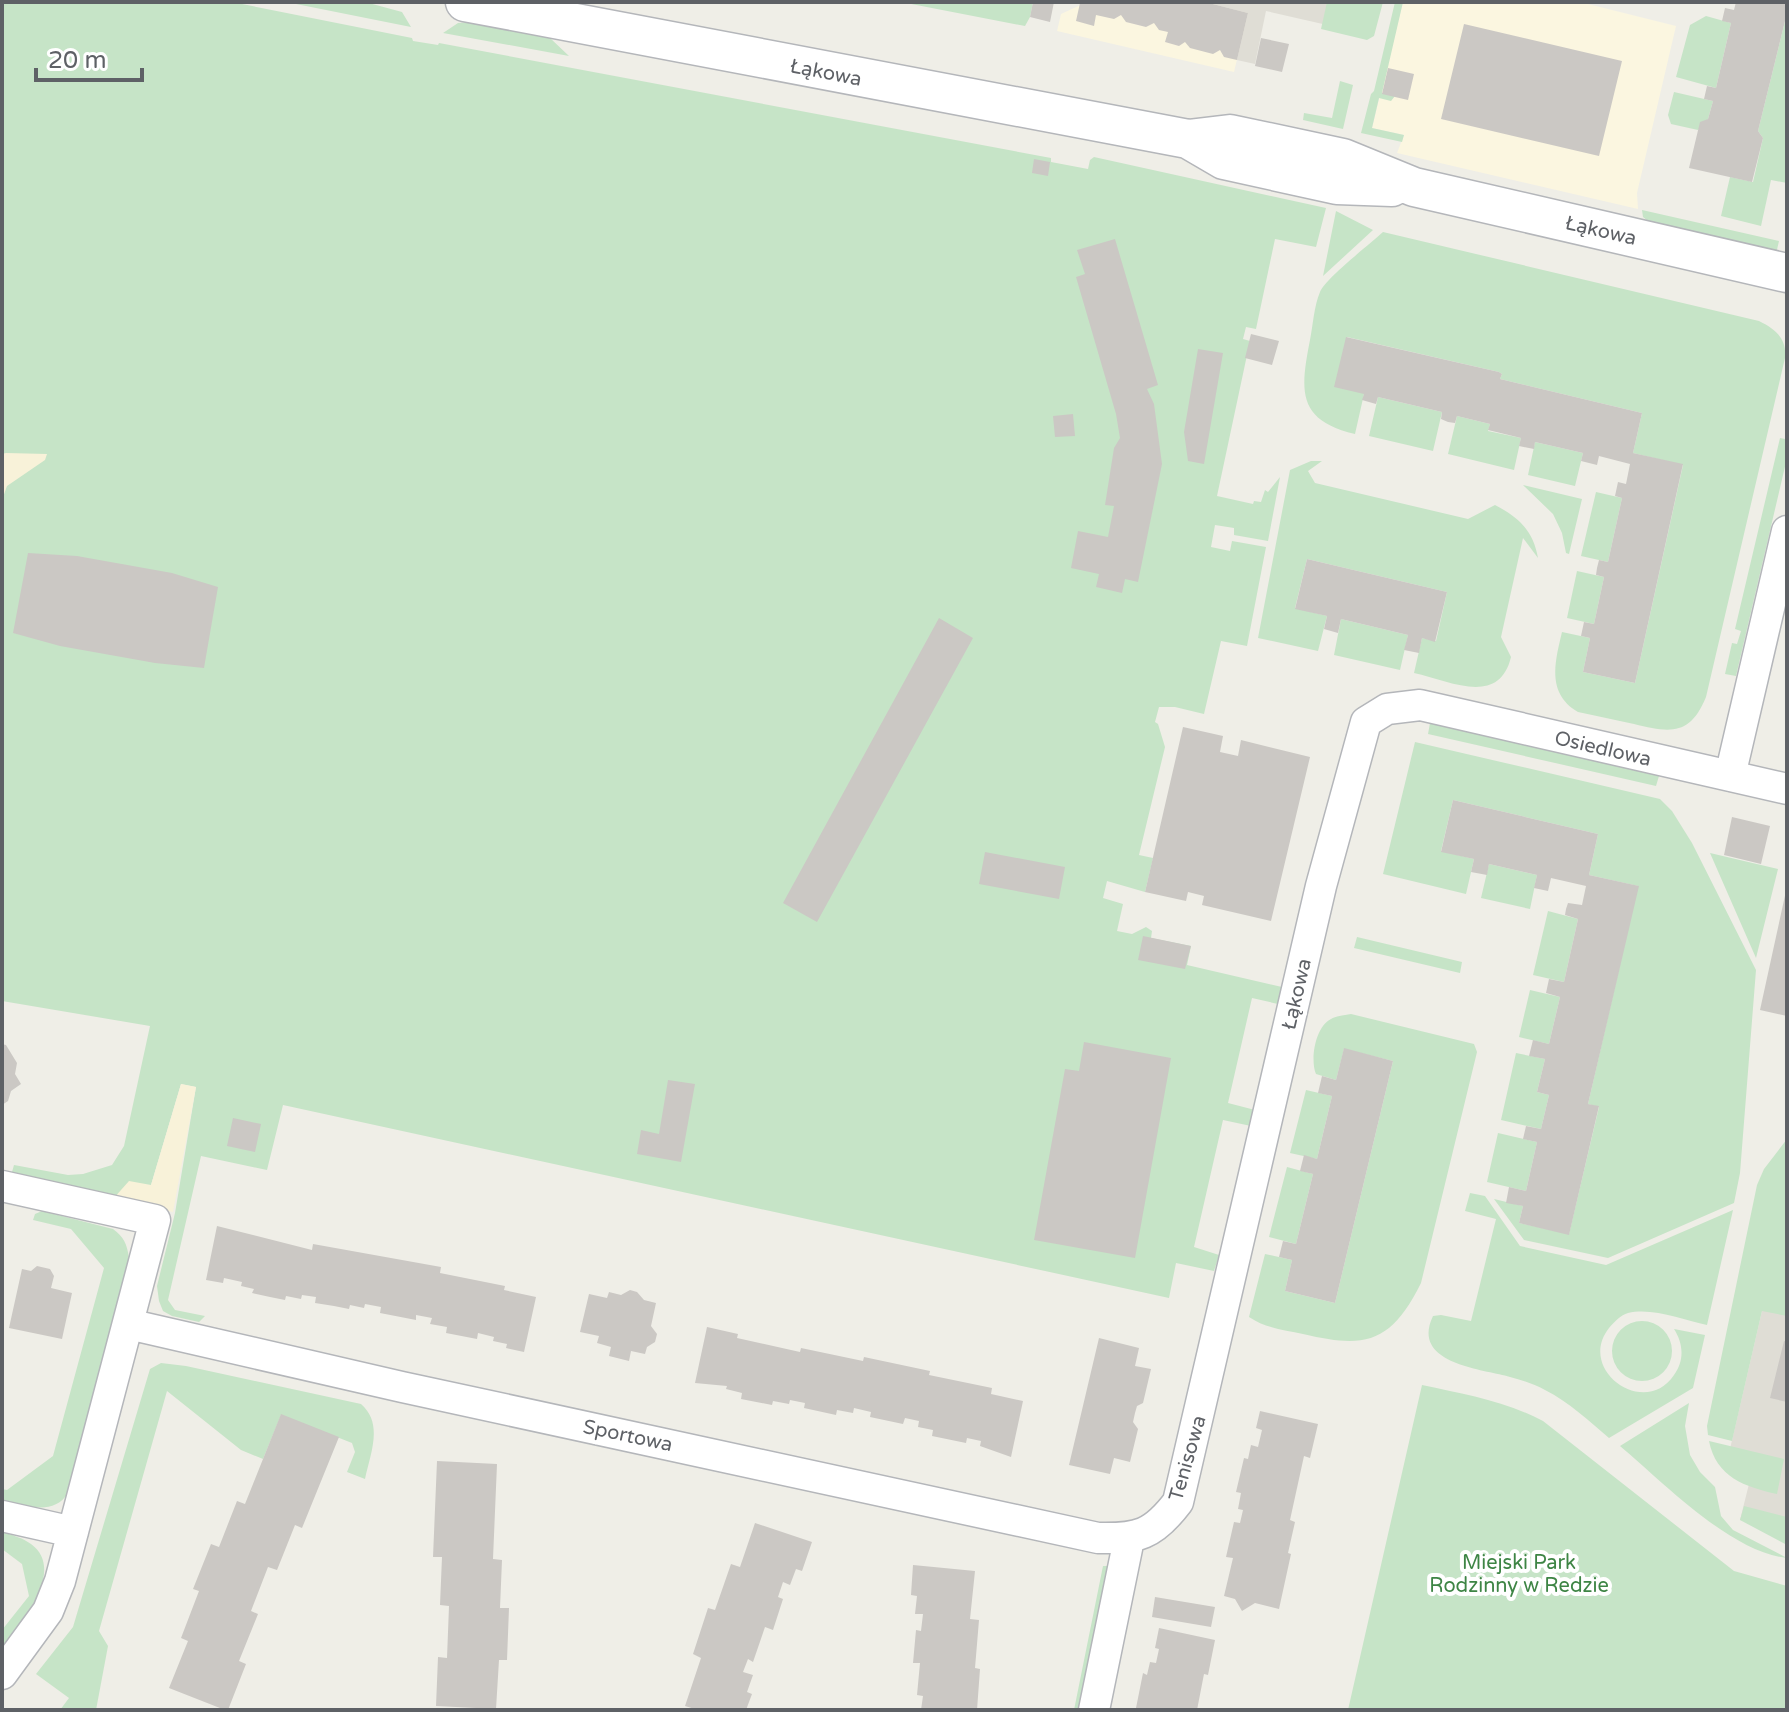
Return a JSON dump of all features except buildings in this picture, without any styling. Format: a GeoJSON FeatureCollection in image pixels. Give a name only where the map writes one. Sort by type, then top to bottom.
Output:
{"type":"FeatureCollection","features":[{"type":"Feature","properties":{"kind":"street","name":"Łąkowa"},"geometry":{"type":"LineString","coordinates":[[465,2],[1188,139],[1224,160],[1337,185],[1414,187],[1787,273]]}},
{"type":"Feature","properties":{"kind":"street"},"geometry":{"type":"LineString","coordinates":[[1730,776],[1787,531]]}},
{"type":"Feature","properties":{"kind":"street","name":"Łąkowa"},"geometry":{"type":"LineString","coordinates":[[1220,1324],[1304,957],[1355,755],[1366,722],[1387,709],[1420,705]]}},
{"type":"Feature","properties":{"kind":"street","name":"Osiedlowa"},"geometry":{"type":"LineString","coordinates":[[1420,705],[1787,789]]}},
{"type":"Feature","properties":{"kind":"street"},"geometry":{"type":"LineString","coordinates":[[2,1186],[155,1220],[60,1581],[48,1611],[2,1674]]}},
{"type":"Feature","properties":{"kind":"street","name":"Sportowa"},"geometry":{"type":"LineString","coordinates":[[128,1324],[402,1387],[1098,1538],[1129,1539]]}},
{"type":"Feature","properties":{"kind":"street","name":"Tenisowa"},"geometry":{"type":"LineString","coordinates":[[1129,1539],[1152,1531],[1178,1502],[1220,1324]]}},
{"type":"Feature","properties":{"kind":"street"},"geometry":{"type":"LineString","coordinates":[[2,1516],[73,1532]]}},
{"type":"Feature","properties":{"kind":"street"},"geometry":{"type":"LineString","coordinates":[[1094,1710],[1129,1539]]}},
{"type":"Feature","properties":{"kind":"shaded area"},"geometry":{"type":"Polygon","coordinates":[[[1087,2],[1205,2],[1248,13],[1234,72],[1057,31],[1061,14],[1087,2]]]}},
{"type":"Feature","properties":{"kind":"shaded area"},"geometry":{"type":"Polygon","coordinates":[[[1205,2],[1378,2],[1371,35],[1266,11],[1255,64],[1237,60],[1248,13],[1205,2]]]}},
{"type":"Feature","properties":{"kind":"shaded area"},"geometry":{"type":"Polygon","coordinates":[[[1403,2],[1580,2],[1676,26],[1637,193],[1638,209],[1397,153],[1404,135],[1372,128],[1403,2]]]}},
{"type":"Feature","properties":{"kind":"shaded area"},"geometry":{"type":"Polygon","coordinates":[[[1787,1203],[1787,1531],[1740,1520],[1750,1480],[1727,1462],[1787,1203]]]}},
{"type":"Feature","properties":{"kind":"green space"},"geometry":{"type":"Polygon","coordinates":[[[2,2],[232,2],[412,38],[413,41],[439,43],[1051,158],[1051,162],[1088,169],[1094,157],[1326,208],[1316,247],[1275,239],[1256,329],[1246,327],[1243,339],[1250,341],[1217,496],[1253,504],[1254,501],[1261,502],[1265,490],[1268,492],[1280,477],[1268,541],[1234,535],[1234,528],[1215,525],[1211,547],[1230,551],[1232,541],[1266,547],[1247,646],[1221,641],[1204,714],[1175,707],[1159,707],[1155,722],[1165,747],[1139,855],[1153,858],[1145,892],[1107,881],[1103,898],[1123,904],[1117,931],[1132,934],[1146,927],[1152,931],[1151,938],[1191,946],[1187,965],[1282,987],[1278,1004],[1252,998],[1228,1103],[1255,1110],[1251,1126],[1223,1120],[1194,1247],[1219,1255],[1214,1271],[1176,1263],[1169,1298],[283,1105],[267,1170],[201,1156],[168,1300],[175,1310],[205,1316],[199,1322],[163,1311],[157,1286],[175,1213],[196,1087],[181,1084],[151,1185],[113,1199],[15,1178],[12,1172],[14,1165],[68,1175],[112,1165],[124,1146],[150,1026],[2,1001],[2,2]]]}},
{"type":"Feature","properties":{"kind":"green space"},"geometry":{"type":"Polygon","coordinates":[[[286,2],[365,2],[402,12],[411,27],[286,2]]]}},
{"type":"Feature","properties":{"kind":"green space"},"geometry":{"type":"Polygon","coordinates":[[[901,2],[1033,2],[1025,26],[901,2]]]}},
{"type":"Feature","properties":{"kind":"green space"},"geometry":{"type":"Polygon","coordinates":[[[1327,2],[1383,2],[1374,36],[1367,40],[1321,29],[1327,2]]]}},
{"type":"Feature","properties":{"kind":"green space"},"geometry":{"type":"Polygon","coordinates":[[[1395,2],[1403,2],[1382,93],[1395,96],[1391,101],[1379,98],[1372,128],[1404,135],[1402,142],[1361,133],[1395,2]]]}},
{"type":"Feature","properties":{"kind":"green space"},"geometry":{"type":"Polygon","coordinates":[[[1787,13],[1787,183],[1771,180],[1761,226],[1721,216],[1730,177],[1753,182],[1763,138],[1758,131],[1787,13]]]}},
{"type":"Feature","properties":{"kind":"green space"},"geometry":{"type":"Polygon","coordinates":[[[1706,16],[1731,23],[1716,88],[1676,77],[1690,25],[1706,16]]]}},
{"type":"Feature","properties":{"kind":"green space"},"geometry":{"type":"Polygon","coordinates":[[[471,22],[550,38],[569,56],[443,33],[458,23],[471,22]]]}},
{"type":"Feature","properties":{"kind":"green space"},"geometry":{"type":"Polygon","coordinates":[[[1340,81],[1353,85],[1343,129],[1303,120],[1304,113],[1332,118],[1340,81]]]}},
{"type":"Feature","properties":{"kind":"green space"},"geometry":{"type":"Polygon","coordinates":[[[1674,92],[1713,101],[1708,119],[1698,130],[1671,124],[1668,115],[1674,92]]]}},
{"type":"Feature","properties":{"kind":"green space"},"geometry":{"type":"Polygon","coordinates":[[[1642,210],[1779,241],[1776,254],[1649,222],[1643,217],[1642,210]]]}},
{"type":"Feature","properties":{"kind":"green space"},"geometry":{"type":"Polygon","coordinates":[[[1336,211],[1373,230],[1323,276],[1336,211]]]}},
{"type":"Feature","properties":{"kind":"green space"},"geometry":{"type":"Polygon","coordinates":[[[1383,232],[1759,321],[1775,331],[1782,340],[1785,358],[1706,697],[1700,710],[1686,725],[1668,730],[1658,729],[1578,712],[1561,696],[1555,676],[1562,632],[1590,638],[1583,672],[1635,683],[1683,465],[1633,453],[1642,413],[1500,379],[1502,374],[1499,372],[1347,337],[1364,394],[1355,434],[1322,421],[1313,412],[1307,401],[1305,374],[1320,292],[1339,270],[1383,232]]]}},
{"type":"Feature","properties":{"kind":"green space"},"geometry":{"type":"Polygon","coordinates":[[[1378,397],[1442,412],[1433,451],[1369,436],[1378,397]]]}},
{"type":"Feature","properties":{"kind":"green space"},"geometry":{"type":"Polygon","coordinates":[[[1457,416],[1490,424],[1488,431],[1521,438],[1514,470],[1448,454],[1457,416]]]}},
{"type":"Feature","properties":{"kind":"green space"},"geometry":{"type":"Polygon","coordinates":[[[1787,432],[1787,458],[1736,676],[1725,674],[1732,643],[1737,644],[1741,631],[1735,629],[1780,438],[1785,439],[1787,432]]]}},
{"type":"Feature","properties":{"kind":"green space"},"geometry":{"type":"Polygon","coordinates":[[[1535,442],[1583,453],[1575,486],[1528,475],[1535,442]]]}},
{"type":"Feature","properties":{"kind":"green space"},"geometry":{"type":"Polygon","coordinates":[[[1311,461],[1322,461],[1308,471],[1315,483],[1468,519],[1495,505],[1523,526],[1536,548],[1538,558],[1523,538],[1501,637],[1511,657],[1505,672],[1496,682],[1472,687],[1414,673],[1422,638],[1436,641],[1447,592],[1307,559],[1295,608],[1327,616],[1318,651],[1258,638],[1290,470],[1311,461]]]}},
{"type":"Feature","properties":{"kind":"green space"},"geometry":{"type":"Polygon","coordinates":[[[1523,485],[1582,499],[1569,554],[1566,553],[1562,533],[1553,514],[1523,485]]]}},
{"type":"Feature","properties":{"kind":"green space"},"geometry":{"type":"Polygon","coordinates":[[[1596,492],[1622,498],[1608,562],[1581,556],[1596,492]]]}},
{"type":"Feature","properties":{"kind":"green space"},"geometry":{"type":"Polygon","coordinates":[[[1577,571],[1604,577],[1594,624],[1567,618],[1577,571]]]}},
{"type":"Feature","properties":{"kind":"green space"},"geometry":{"type":"Polygon","coordinates":[[[1341,619],[1408,635],[1400,670],[1334,655],[1341,619]]]}},
{"type":"Feature","properties":{"kind":"green space"},"geometry":{"type":"Polygon","coordinates":[[[1430,723],[1659,776],[1656,786],[1428,734],[1430,723]]]}},
{"type":"Feature","properties":{"kind":"green space"},"geometry":{"type":"Polygon","coordinates":[[[1415,742],[1660,799],[1672,811],[1692,843],[1756,970],[1740,1173],[1734,1203],[1608,1258],[1524,1240],[1494,1199],[1523,1206],[1519,1223],[1569,1234],[1599,1107],[1588,1104],[1638,886],[1589,875],[1598,834],[1453,800],[1441,851],[1474,859],[1466,894],[1383,874],[1415,742]]]}},
{"type":"Feature","properties":{"kind":"green space"},"geometry":{"type":"Polygon","coordinates":[[[1710,853],[1778,869],[1756,958],[1710,853]]]}},
{"type":"Feature","properties":{"kind":"green space"},"geometry":{"type":"Polygon","coordinates":[[[1489,864],[1537,875],[1530,909],[1481,898],[1489,864]]]}},
{"type":"Feature","properties":{"kind":"green space"},"geometry":{"type":"Polygon","coordinates":[[[1548,911],[1578,919],[1564,982],[1533,975],[1548,911]]]}},
{"type":"Feature","properties":{"kind":"green space"},"geometry":{"type":"Polygon","coordinates":[[[1357,937],[1462,962],[1460,973],[1354,948],[1357,937]]]}},
{"type":"Feature","properties":{"kind":"green space"},"geometry":{"type":"Polygon","coordinates":[[[1530,990],[1560,997],[1549,1044],[1519,1037],[1530,990]]]}},
{"type":"Feature","properties":{"kind":"green space"},"geometry":{"type":"Polygon","coordinates":[[[1351,1014],[1474,1044],[1477,1052],[1421,1283],[1399,1318],[1387,1329],[1374,1337],[1344,1341],[1275,1328],[1249,1317],[1265,1254],[1292,1260],[1285,1291],[1335,1303],[1393,1061],[1344,1049],[1336,1080],[1316,1074],[1314,1053],[1321,1029],[1333,1018],[1351,1014]]]}},
{"type":"Feature","properties":{"kind":"green space"},"geometry":{"type":"Polygon","coordinates":[[[1516,1053],[1545,1059],[1537,1092],[1549,1095],[1541,1129],[1501,1120],[1516,1053]]]}},
{"type":"Feature","properties":{"kind":"green space"},"geometry":{"type":"Polygon","coordinates":[[[1306,1090],[1332,1096],[1317,1159],[1290,1153],[1306,1090]]]}},
{"type":"Feature","properties":{"kind":"green space"},"geometry":{"type":"Polygon","coordinates":[[[1498,1133],[1537,1142],[1526,1191],[1487,1182],[1498,1133]]]}},
{"type":"Feature","properties":{"kind":"green space"},"geometry":{"type":"Polygon","coordinates":[[[1787,1139],[1787,1316],[1762,1311],[1732,1441],[1708,1435],[1707,1426],[1757,1185],[1764,1169],[1787,1139]]]}},
{"type":"Feature","properties":{"kind":"green space"},"geometry":{"type":"Polygon","coordinates":[[[1287,1167],[1313,1174],[1296,1244],[1269,1237],[1287,1167]]]}},
{"type":"Feature","properties":{"kind":"green space"},"geometry":{"type":"Polygon","coordinates":[[[1470,1193],[1485,1196],[1520,1246],[1606,1265],[1733,1210],[1707,1325],[1657,1313],[1628,1313],[1609,1328],[1601,1344],[1601,1359],[1607,1373],[1618,1384],[1632,1391],[1647,1392],[1662,1387],[1678,1369],[1682,1352],[1674,1329],[1705,1335],[1693,1388],[1609,1438],[1571,1406],[1541,1388],[1519,1379],[1452,1362],[1440,1354],[1431,1345],[1429,1332],[1433,1316],[1471,1321],[1496,1219],[1465,1211],[1470,1193]]]}},
{"type":"Feature","properties":{"kind":"green space"},"geometry":{"type":"Polygon","coordinates":[[[42,1211],[113,1229],[124,1241],[129,1258],[68,1493],[55,1505],[47,1507],[2,1500],[2,1489],[7,1490],[53,1456],[104,1268],[71,1229],[33,1220],[35,1214],[42,1211]]]}},
{"type":"Feature","properties":{"kind":"green space"},"geometry":{"type":"Polygon","coordinates":[[[1642,1321],[1663,1330],[1672,1351],[1663,1372],[1642,1381],[1621,1372],[1612,1351],[1621,1330],[1642,1321]]]}},
{"type":"Feature","properties":{"kind":"green space"},"geometry":{"type":"Polygon","coordinates":[[[161,1363],[361,1404],[368,1412],[374,1430],[365,1479],[347,1472],[355,1452],[352,1443],[281,1415],[263,1459],[241,1450],[167,1391],[99,1631],[108,1646],[96,1710],[60,1710],[69,1698],[36,1674],[73,1627],[150,1369],[161,1363]]]}},
{"type":"Feature","properties":{"kind":"green space","name":"Miejski Park Rodzinny w Redzie"},"geometry":{"type":"Polygon","coordinates":[[[1422,1385],[1499,1403],[1543,1421],[1734,1571],[1787,1586],[1787,1710],[1348,1710],[1422,1385]]]}},
{"type":"Feature","properties":{"kind":"green space"},"geometry":{"type":"Polygon","coordinates":[[[1689,1403],[1685,1426],[1690,1455],[1700,1472],[1715,1487],[1721,1516],[1733,1530],[1787,1558],[1765,1553],[1720,1529],[1620,1446],[1689,1403]]]}},
{"type":"Feature","properties":{"kind":"green space"},"geometry":{"type":"Polygon","coordinates":[[[1709,1441],[1784,1459],[1777,1494],[1743,1484],[1725,1472],[1709,1441]]]}},
{"type":"Feature","properties":{"kind":"green space"},"geometry":{"type":"Polygon","coordinates":[[[1744,1506],[1787,1517],[1787,1545],[1740,1520],[1744,1506]]]}},
{"type":"Feature","properties":{"kind":"green space"},"geometry":{"type":"Polygon","coordinates":[[[2,1532],[31,1544],[41,1555],[44,1568],[37,1598],[2,1648],[2,1630],[29,1596],[22,1564],[2,1549],[2,1532]]]}},
{"type":"Feature","properties":{"kind":"green space"},"geometry":{"type":"Polygon","coordinates":[[[1103,1566],[1108,1566],[1079,1710],[1074,1710],[1103,1566]]]}},
{"type":"Feature","properties":{"kind":"sand"},"geometry":{"type":"Polygon","coordinates":[[[2,454],[47,454],[45,460],[7,486],[2,500],[2,454]]]}},
{"type":"Feature","properties":{"kind":"sand"},"geometry":{"type":"Polygon","coordinates":[[[181,1084],[196,1087],[173,1212],[113,1199],[129,1181],[151,1185],[181,1084]]]}}]}
